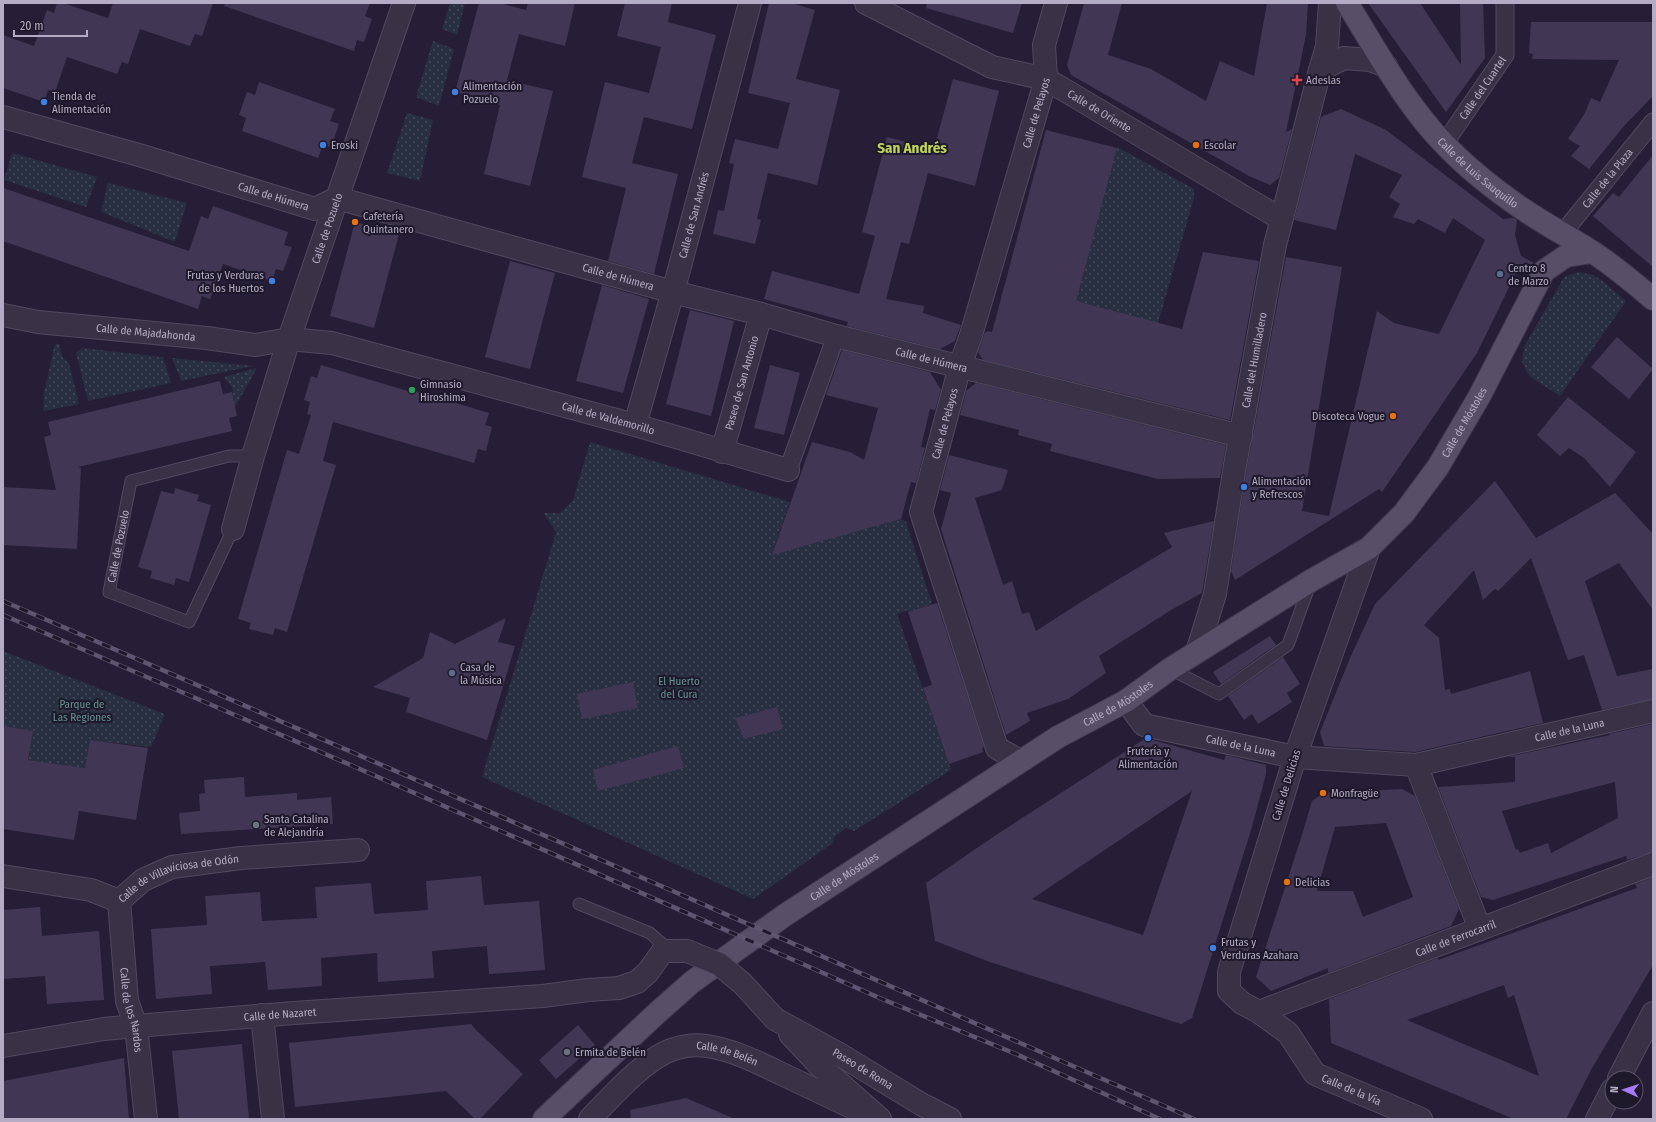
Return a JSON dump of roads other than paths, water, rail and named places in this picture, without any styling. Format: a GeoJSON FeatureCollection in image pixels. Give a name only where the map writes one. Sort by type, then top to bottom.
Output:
{"type":"FeatureCollection","features":[{"type":"Feature","properties":{"kind":"main road","name":"Calle de Luis Sauquillo"},"geometry":{"type":"LineString","coordinates":[[1347,3],[1414,109],[1444,144],[1470,168],[1514,203],[1592,252],[1651,294]]}},
{"type":"Feature","properties":{"kind":"main road","name":"Calle de Móstoles"},"geometry":{"type":"LineString","coordinates":[[544,1119],[657,1012],[692,982],[785,915],[1058,737],[1126,700],[1170,669],[1312,580],[1369,548],[1404,513],[1438,467],[1479,397],[1544,271],[1566,256],[1592,252]]}},
{"type":"Feature","properties":{"kind":"street","name":"Calle de Pozuelo"},"geometry":{"type":"LineString","coordinates":[[233,529],[253,456],[289,339],[404,3]]}},
{"type":"Feature","properties":{"kind":"street","name":"Calle de San Andrés"},"geometry":{"type":"LineString","coordinates":[[635,425],[673,292],[750,3]]}},
{"type":"Feature","properties":{"kind":"street","name":"Calle de Oriente"},"geometry":{"type":"LineString","coordinates":[[866,3],[992,67],[1046,79],[1281,219]]}},
{"type":"Feature","properties":{"kind":"street","name":"Calle de Pelayos"},"geometry":{"type":"LineString","coordinates":[[1020,761],[997,748],[921,512],[960,366],[971,335],[1046,79],[1044,45],[1056,3]]}},
{"type":"Feature","properties":{"kind":"street","name":"Calle del Humilladero"},"geometry":{"type":"LineString","coordinates":[[1197,652],[1215,594],[1241,436],[1281,219],[1327,46],[1330,3]]}},
{"type":"Feature","properties":{"kind":"street","name":"Calle del Cuartel"},"geometry":{"type":"LineString","coordinates":[[1444,144],[1505,55],[1505,3]]}},
{"type":"Feature","properties":{"kind":"street"},"geometry":{"type":"LineString","coordinates":[[1320,70],[1344,58],[1370,60],[1386,66]]}},
{"type":"Feature","properties":{"kind":"street","name":"Calle de Húmera"},"geometry":{"type":"LineString","coordinates":[[3,117],[139,155],[315,209],[337,198],[673,292],[762,314],[836,336],[1241,436]]}},
{"type":"Feature","properties":{"kind":"street","name":"Calle de la Plaza"},"geometry":{"type":"LineString","coordinates":[[1562,234],[1650,132]]}},
{"type":"Feature","properties":{"kind":"street","name":"Paseo de San Antonio"},"geometry":{"type":"LineString","coordinates":[[722,452],[762,314]]}},
{"type":"Feature","properties":{"kind":"street","name":"Calle de Majadahonda"},"geometry":{"type":"LineString","coordinates":[[3,315],[38,322],[207,338],[256,345],[289,339]]}},
{"type":"Feature","properties":{"kind":"street","name":"Calle de Valdemorillo"},"geometry":{"type":"LineString","coordinates":[[289,339],[332,342],[635,425],[722,452],[788,470],[836,336]]}},
{"type":"Feature","properties":{"kind":"street","name":"Calle de Delicias"},"geometry":{"type":"LineString","coordinates":[[1259,1012],[1242,1003],[1229,991],[1229,972],[1295,757],[1369,548]]}},
{"type":"Feature","properties":{"kind":"street","name":"Calle de la Luna"},"geometry":{"type":"LineString","coordinates":[[1126,700],[1144,725],[1295,757],[1416,765],[1653,711]]}},
{"type":"Feature","properties":{"kind":"street"},"geometry":{"type":"LineString","coordinates":[[1416,765],[1480,930]]}},
{"type":"Feature","properties":{"kind":"street","name":"Calle de Villaviciosa de Odón"},"geometry":{"type":"LineString","coordinates":[[3,876],[91,890],[119,901],[143,880],[172,866],[241,858],[358,850]]}},
{"type":"Feature","properties":{"kind":"street","name":"Calle de Ferrocarril"},"geometry":{"type":"LineString","coordinates":[[1259,1012],[1653,864]]}},
{"type":"Feature","properties":{"kind":"street","name":"Calle de los Nardos"},"geometry":{"type":"LineString","coordinates":[[119,901],[127,1000],[136,1026],[146,1119]]}},
{"type":"Feature","properties":{"kind":"street","name":"Calle de Nazaret"},"geometry":{"type":"LineString","coordinates":[[3,1046],[104,1029],[262,1015],[559,994],[619,988],[637,982],[648,972],[662,950],[678,950]]}},
{"type":"Feature","properties":{"kind":"street","name":"Paseo de Roma"},"geometry":{"type":"LineString","coordinates":[[678,950],[719,964],[742,984],[819,1065],[880,1119]]}},
{"type":"Feature","properties":{"kind":"street","name":"Calle de la Vía"},"geometry":{"type":"LineString","coordinates":[[1259,1012],[1288,1033],[1315,1074],[1421,1119]]}},
{"type":"Feature","properties":{"kind":"street"},"geometry":{"type":"LineString","coordinates":[[1622,1070],[1653,1013]]}},
{"type":"Feature","properties":{"kind":"street"},"geometry":{"type":"LineString","coordinates":[[262,1015],[273,1119]]}},
{"type":"Feature","properties":{"kind":"street","name":"Paseo de Roma"},"geometry":{"type":"LineString","coordinates":[[776,1019],[839,1054],[921,1104],[950,1119]]}},
{"type":"Feature","properties":{"kind":"street","name":"Calle de Belén"},"geometry":{"type":"LineString","coordinates":[[590,1119],[610,1098],[652,1060],[669,1050],[684,1046],[706,1045],[730,1051],[877,1119]]}},
{"type":"Feature","properties":{"kind":"street"},"geometry":{"type":"LineString","coordinates":[[1597,1119],[1604,1105]]}},
{"type":"Feature","properties":{"kind":"lane","name":"Calle de Pozuelo"},"geometry":{"type":"LineString","coordinates":[[233,529],[189,622],[109,592],[131,481],[229,456],[253,456]]}},
{"type":"Feature","properties":{"kind":"lane"},"geometry":{"type":"LineString","coordinates":[[1170,669],[1219,694],[1288,645],[1312,580]]}},
{"type":"Feature","properties":{"kind":"lane"},"geometry":{"type":"LineString","coordinates":[[579,904],[650,933],[678,950]]}},
{"type":"Feature","properties":{"kind":"railway"},"geometry":{"type":"LineString","coordinates":[[3,601],[1194,1119]]}},
{"type":"Feature","properties":{"kind":"railway"},"geometry":{"type":"LineString","coordinates":[[3,615],[353,766],[882,999],[1016,1054],[1160,1119]]}},
{"type":"Feature","properties":{"kind":"place","name":"Adeslas"},"geometry":{"type":"Point","coordinates":[1297,80]}},
{"type":"Feature","properties":{"kind":"place","name":"Alimentación Pozuelo"},"geometry":{"type":"Point","coordinates":[455,92]}},
{"type":"Feature","properties":{"kind":"place","name":"Tienda de Alimentación"},"geometry":{"type":"Point","coordinates":[44,102]}},
{"type":"Feature","properties":{"kind":"place","name":"Eroski"},"geometry":{"type":"Point","coordinates":[323,145]}},
{"type":"Feature","properties":{"kind":"place","name":"Escolar"},"geometry":{"type":"Point","coordinates":[1196,145]}},
{"type":"Feature","properties":{"kind":"place","name":"Cafetería Quintanero"},"geometry":{"type":"Point","coordinates":[355,222]}},
{"type":"Feature","properties":{"kind":"place","name":"Centro 8 de Marzo"},"geometry":{"type":"Point","coordinates":[1500,274]}},
{"type":"Feature","properties":{"kind":"place","name":"Frutas y Verduras de los Huertos"},"geometry":{"type":"Point","coordinates":[272,281]}},
{"type":"Feature","properties":{"kind":"place","name":"Gimnasio Hiroshima"},"geometry":{"type":"Point","coordinates":[412,390]}},
{"type":"Feature","properties":{"kind":"place","name":"Discoteca Vogue"},"geometry":{"type":"Point","coordinates":[1393,416]}},
{"type":"Feature","properties":{"kind":"place","name":"Alimentación y Refrescos"},"geometry":{"type":"Point","coordinates":[1244,487]}},
{"type":"Feature","properties":{"kind":"place","name":"Casa de la Música"},"geometry":{"type":"Point","coordinates":[452,673]}},
{"type":"Feature","properties":{"kind":"place","name":"Frutería y Alimentación"},"geometry":{"type":"Point","coordinates":[1148,738]}},
{"type":"Feature","properties":{"kind":"place","name":"Monfragüe"},"geometry":{"type":"Point","coordinates":[1323,793]}},
{"type":"Feature","properties":{"kind":"place","name":"Santa Catalina de Alejandría"},"geometry":{"type":"Point","coordinates":[256,825]}},
{"type":"Feature","properties":{"kind":"place","name":"Delicias"},"geometry":{"type":"Point","coordinates":[1287,882]}},
{"type":"Feature","properties":{"kind":"place","name":"Frutas y Verduras Azahara"},"geometry":{"type":"Point","coordinates":[1213,948]}},
{"type":"Feature","properties":{"kind":"place","name":"Ermita de Belén"},"geometry":{"type":"Point","coordinates":[567,1052]}},
{"type":"Feature","properties":{"kind":"district","name":"San Andrés"},"geometry":{"type":"Point","coordinates":[912,148]}},
{"type":"Feature","properties":{"kind":"park label","name":"El Huerto del Cura"},"geometry":{"type":"Point","coordinates":[679,687]}},
{"type":"Feature","properties":{"kind":"park label","name":"Parque de Las Regiones"},"geometry":{"type":"Point","coordinates":[82,710]}}]}
